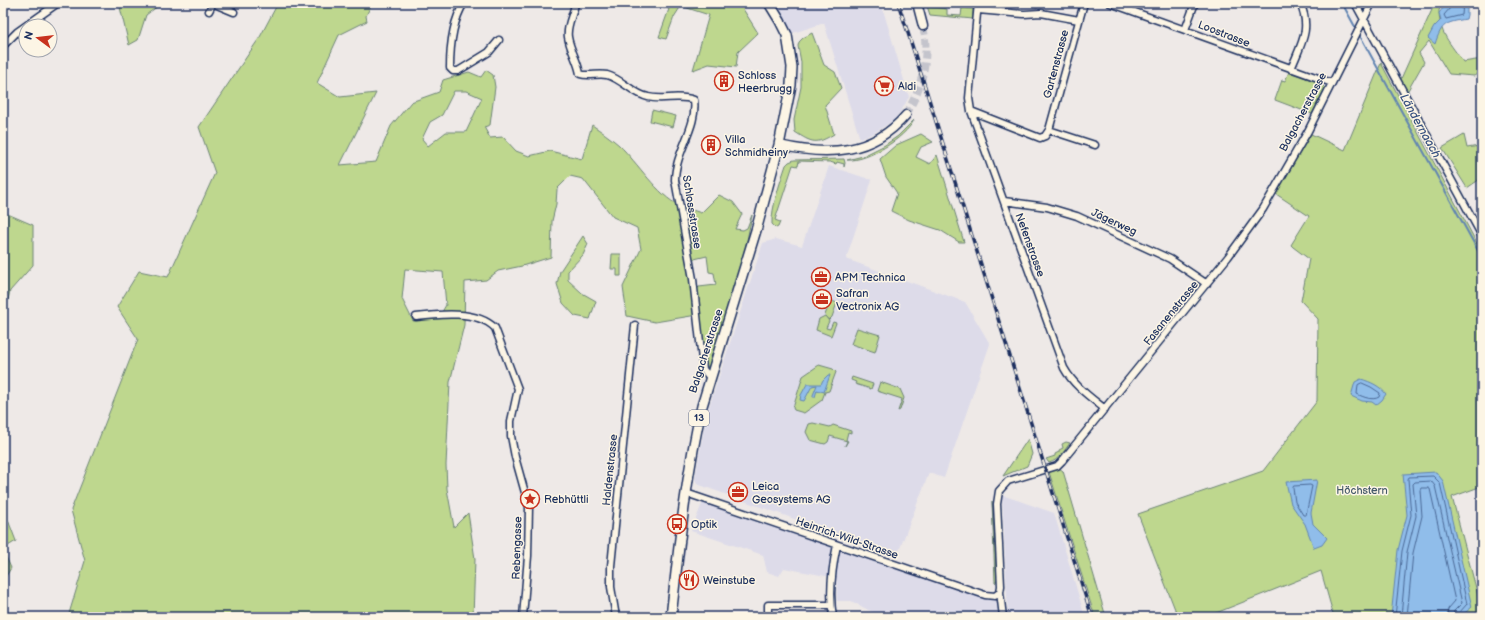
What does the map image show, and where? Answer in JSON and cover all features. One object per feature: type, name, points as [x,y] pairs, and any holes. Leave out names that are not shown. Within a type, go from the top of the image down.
[{"type":"main road","name":"Balgacherstrasse","points":[[671,617],[686,493],[696,432],[710,378],[736,298],[779,145],[791,85],[792,67],[787,35],[769,3]]},
{"type":"main road","points":[[917,3],[923,26]]},
{"type":"main road","points":[[779,145],[819,152],[850,149],[863,146],[887,133],[898,125],[906,115]]},
{"type":"street","points":[[3,6],[7,3]]},
{"type":"street","points":[[3,46],[17,32],[58,3]]},
{"type":"street","points":[[209,11],[214,3],[217,6],[234,12]]},
{"type":"street","points":[[464,3],[457,14],[454,24],[450,68],[453,71],[458,71],[489,52],[499,40]]},
{"type":"street","name":"Schlossstrasse","points":[[575,3],[568,37],[580,74],[585,76],[595,74],[607,75],[646,97],[656,99],[687,97],[694,100],[695,109],[677,163],[675,180],[693,279],[702,369],[710,378]]},
{"type":"street","name":"Gartenstrasse","points":[[1049,130],[1084,3]]},
{"type":"street","name":"Loostrasse","points":[[1110,3],[1332,83]]},
{"type":"street","points":[[1185,30],[1194,3]]},
{"type":"street","points":[[1291,69],[1306,29],[1306,16],[1300,3]]},
{"type":"street","points":[[1355,3],[1363,21],[1482,236]]},
{"type":"street","name":"Balgacherstrasse","points":[[1250,228],[1283,176],[1308,131],[1372,3]]},
{"type":"street","points":[[978,6],[1024,14],[1041,13],[1079,20]]},
{"type":"street","name":"Nefenstrasse","points":[[978,6],[969,98],[971,111],[1064,368],[1070,379],[1105,409]]},
{"type":"street","points":[[971,111],[1040,138],[1045,136],[1049,130],[1095,145]]},
{"type":"street","name":"Jägerweg","points":[[1004,201],[1047,207],[1077,216],[1170,260],[1207,284]]},
{"type":"street","name":"Fasanenstrasse","points":[[1105,409],[1207,284],[1250,228]]},
{"type":"street","name":"Rebengasse","points":[[416,317],[451,314],[488,322],[494,328],[518,390],[511,421],[511,436],[515,457],[529,506],[528,556],[523,617]]},
{"type":"street","name":"Haldenstrasse","points":[[616,617],[611,566],[635,325]]},
{"type":"street","points":[[1003,617],[1000,592],[1002,586],[997,504],[1000,491],[1008,481],[1057,466],[1105,409]]},
{"type":"street","name":"Heinrich-Wild-Strasse","points":[[686,493],[985,595],[995,596],[1000,592]]},
{"type":"street","points":[[833,617],[831,606],[832,581],[837,545]]},
{"type":"street","points":[[768,617],[768,605],[831,606]]},
{"type":"shaded area","points":[[769,3],[881,3],[909,97],[894,120],[874,133],[860,139],[824,23],[787,35]]},
{"type":"shaded area","points":[[829,166],[872,180],[846,259],[965,302],[990,344],[944,478],[929,473],[897,556],[697,484],[695,479],[706,416],[763,243],[776,239],[802,246]]},
{"type":"shaded area","points":[[1002,495],[1054,513],[1085,617],[1008,617]]},
{"type":"shaded area","points":[[704,499],[999,600],[997,617],[882,617],[851,601],[837,601],[836,552],[831,577],[784,568],[779,576],[767,572],[763,555],[691,531]]},
{"type":"green space","points":[[119,3],[162,3],[146,15],[138,40],[129,45]]},
{"type":"green space","points":[[278,3],[372,3],[366,16],[367,21],[339,35],[317,83],[340,97],[376,93],[340,165],[376,162],[391,126],[411,102],[439,92],[443,80],[469,72],[481,77],[486,70],[493,75],[495,87],[490,125],[484,127],[490,138],[503,137],[516,151],[529,156],[550,151],[582,159],[592,125],[619,145],[663,194],[680,206],[701,213],[719,195],[733,202],[742,214],[735,229],[743,230],[747,228],[752,215],[743,260],[708,367],[705,367],[696,290],[699,287],[716,285],[714,273],[709,272],[707,256],[690,260],[697,315],[655,322],[627,316],[623,287],[641,249],[637,228],[613,217],[583,179],[570,176],[557,189],[556,204],[552,221],[551,257],[522,266],[498,271],[486,280],[465,282],[464,325],[450,382],[446,465],[447,489],[454,527],[468,513],[475,559],[473,617],[68,617],[85,561],[71,510],[138,339],[117,307],[139,271],[168,277],[215,173],[199,127],[260,37]],"holes":[[[454,91],[466,91],[482,98],[466,132],[446,132],[428,146],[422,139],[430,122],[442,115]],[[405,269],[443,272],[446,305],[439,317],[413,321],[402,299]]]},
{"type":"green space","points":[[653,3],[749,3],[743,9],[758,33],[738,52],[736,67],[709,64],[693,70],[709,15],[681,6],[674,17],[666,39],[659,37],[669,9]]},
{"type":"green space","points":[[1435,3],[1444,3],[1439,10],[1439,18],[1446,38],[1463,62],[1482,59],[1482,71],[1474,76],[1449,74],[1429,41],[1419,53],[1424,62],[1407,92],[1400,81]]},
{"type":"green space","points":[[927,6],[947,9],[947,15],[961,16],[962,8],[973,9],[973,19],[930,15]]},
{"type":"green space","points":[[812,33],[824,65],[835,72],[841,88],[825,105],[834,134],[818,141],[810,140],[795,132],[794,120],[801,87],[801,62],[798,46],[799,42],[803,38]]},
{"type":"green space","name":"Höchstern","points":[[1381,63],[1482,253],[1482,486],[1452,497],[1482,611],[1482,617],[1334,617],[1321,571],[1206,617],[1178,617],[1138,514],[1263,471],[1317,401],[1318,319],[1301,301],[1309,259],[1291,245],[1309,216],[1276,194],[1311,134],[1345,150]]},
{"type":"green space","points":[[1289,72],[1320,83],[1325,88],[1312,114],[1275,100],[1282,80],[1285,81]]},
{"type":"green space","points":[[652,110],[676,116],[673,127],[650,121]]},
{"type":"green space","points":[[914,120],[903,134],[885,148],[865,157],[855,160],[847,160],[863,156],[885,145],[898,136]]},
{"type":"green space","points":[[921,134],[933,142],[921,147],[916,157],[930,164],[937,155],[964,242],[959,242],[940,230],[909,220],[891,211],[897,193],[886,177],[880,159],[896,145]]},
{"type":"green space","points":[[1464,135],[1467,148],[1479,146],[1482,149],[1482,184],[1480,179],[1467,188],[1442,148]]},
{"type":"green space","points":[[844,159],[845,163],[844,167],[844,164],[837,162],[836,164],[830,162],[799,161],[798,166],[793,165],[775,220],[780,222],[776,228],[772,224],[772,217],[777,194],[786,165],[794,160]]},
{"type":"green space","points":[[3,212],[33,225],[33,265],[10,291],[3,322]]},
{"type":"green space","points":[[583,236],[588,244],[583,255],[568,271],[568,280],[582,293],[596,301],[590,319],[575,316],[563,303],[557,284],[560,271]]},
{"type":"green space","points":[[612,254],[621,254],[621,276],[617,276],[617,269],[611,269]]},
{"type":"green space","points":[[832,301],[837,303],[832,317],[829,320],[825,315],[830,302]]},
{"type":"green space","points":[[825,316],[829,321],[826,328],[830,329],[833,322],[836,323],[831,336],[816,330],[819,319]]},
{"type":"green space","points":[[857,328],[880,335],[875,352],[851,344]]},
{"type":"green space","points":[[819,365],[833,369],[836,372],[829,391],[825,392],[822,400],[804,413],[794,410],[793,408],[803,376]]},
{"type":"green space","points":[[852,377],[873,384],[871,389],[855,384],[856,382],[851,380]]},
{"type":"green space","points":[[880,382],[900,389],[904,398],[900,410],[898,411],[902,399],[877,391]]},
{"type":"green space","points":[[813,423],[830,427],[833,425],[851,431],[851,433],[848,432],[846,440],[848,441],[845,446],[847,441],[830,436],[828,442],[825,444],[810,440],[806,432],[809,424]]},
{"type":"green space","points":[[1028,439],[1032,454],[1027,466],[1003,476]]},
{"type":"green space","points":[[1066,442],[1070,443],[1056,460],[1049,463],[1046,459],[1055,456],[1059,450],[1063,448],[1062,444]]},
{"type":"green space","points":[[1059,468],[1063,471],[1106,617],[1095,617],[1049,472]]},
{"type":"green space","points":[[992,501],[997,580],[995,583]]},
{"type":"green space","points":[[3,517],[8,520],[16,541],[3,549]]},
{"type":"green space","points":[[3,550],[11,568],[3,581]]},
{"type":"water","points":[[1447,3],[1467,4],[1466,19],[1445,25],[1442,28],[1435,44],[1428,38],[1434,27],[1441,20],[1439,13]]},
{"type":"water","points":[[828,375],[830,375],[824,392],[817,390],[815,397],[813,397],[817,385],[812,386],[804,401],[800,400],[807,384],[821,384]]},
{"type":"water","points":[[1361,379],[1375,385],[1386,394],[1376,405],[1372,402],[1362,401],[1351,396],[1355,382]]},
{"type":"water","points":[[1436,472],[1443,481],[1472,607],[1460,617],[1391,617],[1398,550],[1407,515],[1403,474]]},
{"type":"water","points":[[1317,480],[1311,513],[1313,524],[1327,538],[1322,545],[1314,548],[1305,524],[1291,504],[1286,482]]},
{"type":"waterway","name":"Ländernaach","points":[[1342,3],[1482,258]]},
{"type":"tunnel","points":[[906,115],[916,94],[923,72],[926,50],[923,26]]},
{"type":"railway","points":[[898,3],[1092,617]]},
{"type":"place","name":"Schloss Heerbrugg","points":[[724,81]]},
{"type":"place","name":"Aldi","points":[[884,86]]},
{"type":"place","name":"Villa Schmidheiny","points":[[711,145]]},
{"type":"place","name":"APM Technica","points":[[821,277]]},
{"type":"place","name":"Safran Vectronix AG","points":[[822,299]]},
{"type":"place","name":"Leica Geosystems AG","points":[[738,492]]},
{"type":"place","name":"Rebhüttli","points":[[530,499]]},
{"type":"place","name":"Optik","points":[[677,524]]},
{"type":"place","name":"Weinstube","points":[[689,580]]}]
